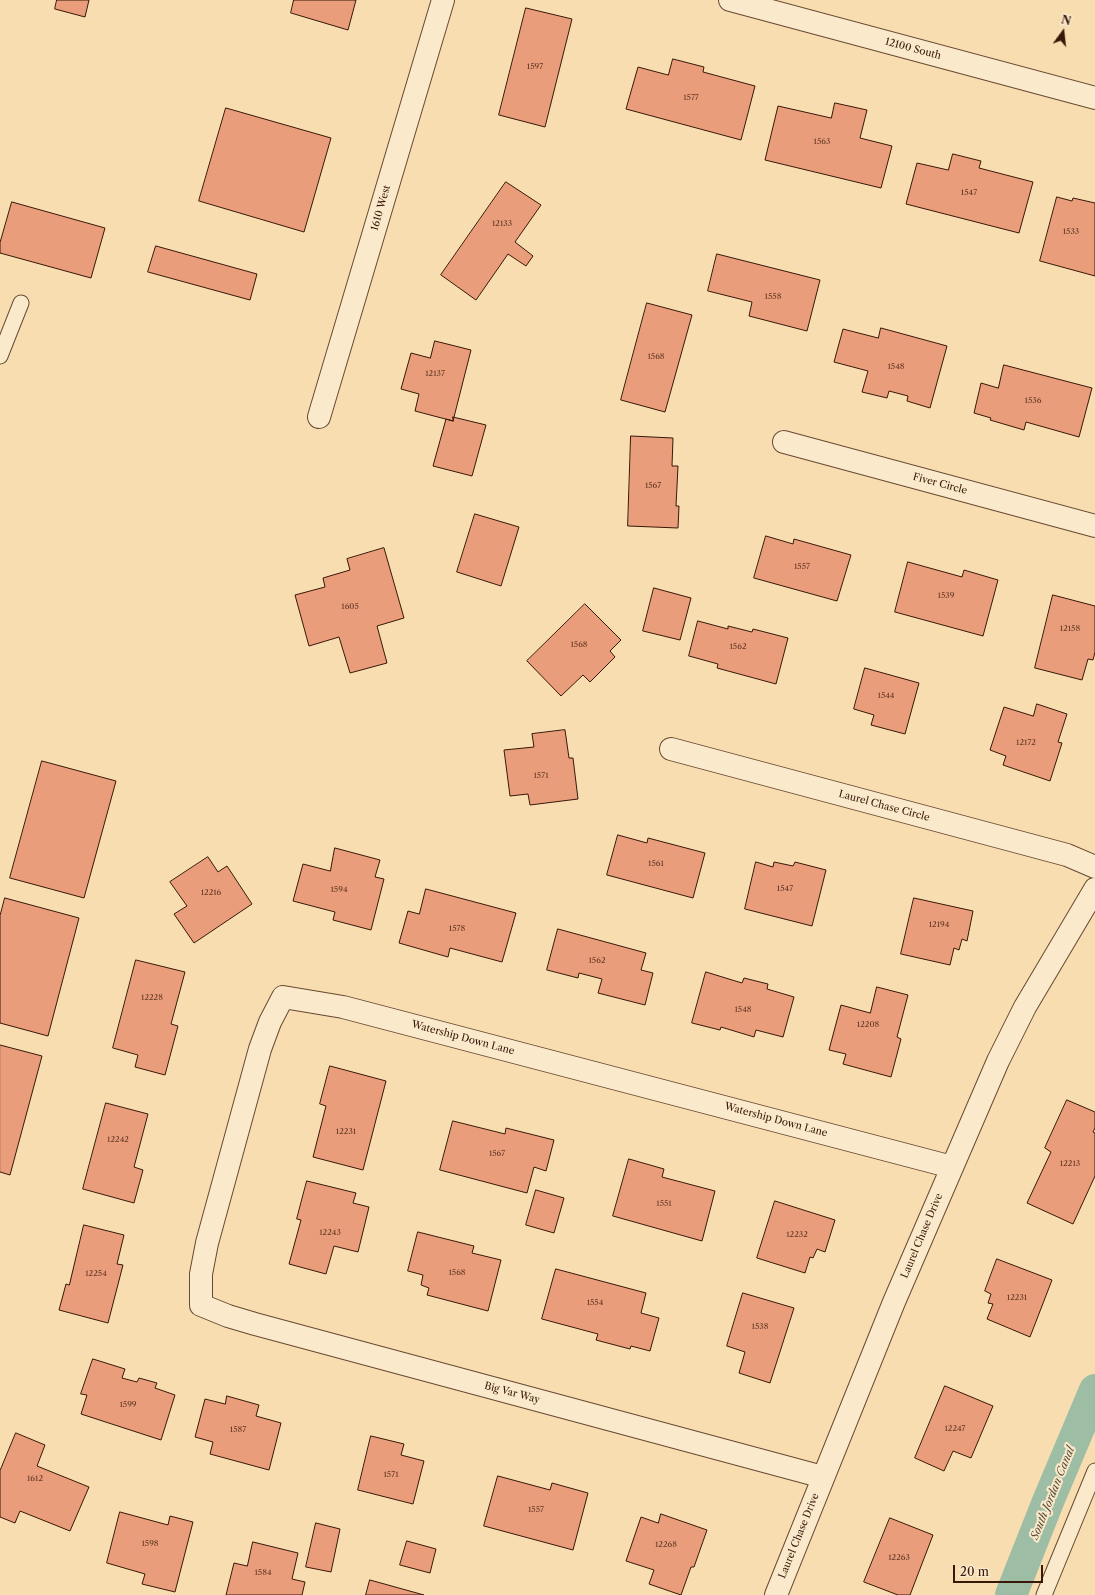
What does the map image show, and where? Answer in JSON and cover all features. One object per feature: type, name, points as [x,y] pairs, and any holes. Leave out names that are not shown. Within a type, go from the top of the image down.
[{"type":"street","name":"1610 West","points":[[319,417],[443,0]]},
{"type":"street","name":"12100 South","points":[[730,0],[1095,98]]},
{"type":"street","name":"Fiver Circle","points":[[784,442],[1095,526]]},
{"type":"street","name":"Laurel Chase Circle","points":[[671,749],[1067,855],[1095,866]]},
{"type":"street","name":"Laurel Chase Drive","points":[[776,1595],[891,1310],[998,1061],[1025,1007],[1095,889]]},
{"type":"street","name":"Watership Down Lane","points":[[201,1305],[201,1274],[207,1243],[260,1049],[270,1022],[283,997],[344,1007],[952,1167]]},
{"type":"street","name":"Big Var Way","points":[[201,1305],[228,1316],[262,1326],[824,1477]]},
{"type":"lane","points":[[0,356],[21,303]]},
{"type":"lane","points":[[1044,1595],[1095,1471]]},
{"type":"building","points":[[57,0],[89,0],[85,17],[55,9]]},
{"type":"building","points":[[294,0],[356,0],[348,30],[291,13]]},
{"type":"building","points":[[526,8],[572,19],[545,127],[499,115]]},
{"type":"building","points":[[673,59],[704,67],[703,72],[755,86],[741,140],[626,109],[638,67],[668,75]]},
{"type":"building","points":[[835,103],[867,110],[860,138],[892,146],[881,188],[765,160],[778,106],[831,118]]},
{"type":"building","points":[[226,108],[331,138],[304,232],[199,201]]},
{"type":"building","points":[[953,154],[981,161],[979,168],[1033,182],[1019,233],[906,204],[917,163],[948,170]]},
{"type":"building","points":[[506,182],[541,205],[515,242],[533,256],[526,266],[508,254],[476,300],[441,275]]},
{"type":"building","points":[[1057,197],[1072,201],[1073,198],[1095,203],[1095,276],[1040,261]]},
{"type":"building","points":[[12,202],[105,228],[91,278],[0,253],[0,243]]},
{"type":"building","points":[[156,246],[257,274],[250,300],[148,272]]},
{"type":"building","points":[[717,254],[820,280],[807,331],[749,316],[752,302],[708,291]]},
{"type":"building","points":[[647,303],[692,315],[665,412],[621,400]]},
{"type":"building","points":[[881,328],[947,346],[930,408],[907,401],[908,396],[889,391],[887,398],[862,392],[868,371],[834,362],[843,329],[878,338]]},
{"type":"building","points":[[435,341],[471,350],[453,421],[415,411],[419,394],[401,389],[411,353],[430,358]]},
{"type":"building","points":[[1004,365],[1092,388],[1079,437],[1026,422],[1024,430],[990,420],[991,418],[974,413],[981,383],[998,388]]},
{"type":"building","points":[[453,417],[486,425],[472,476],[433,466],[446,419],[453,421]]},
{"type":"building","points":[[631,436],[673,438],[672,466],[678,466],[676,506],[679,506],[678,528],[628,526]]},
{"type":"building","points":[[475,514],[519,527],[501,586],[457,572]]},
{"type":"building","points":[[766,536],[793,544],[794,539],[851,555],[837,601],[754,578]]},
{"type":"building","points":[[384,548],[404,618],[377,626],[387,663],[350,673],[339,637],[309,646],[295,595],[325,587],[323,578],[350,570],[347,559]]},
{"type":"building","points":[[908,562],[962,577],[964,570],[998,580],[983,636],[895,612]]},
{"type":"building","points":[[654,588],[691,598],[680,640],[643,631]]},
{"type":"building","points":[[1053,595],[1095,606],[1095,652],[1093,660],[1088,659],[1082,680],[1035,668]]},
{"type":"building","points":[[585,604],[621,640],[610,651],[615,657],[590,682],[583,675],[561,696],[527,661]]},
{"type":"building","points":[[698,621],[728,629],[728,626],[752,632],[753,629],[788,638],[776,684],[717,668],[718,664],[689,656]]},
{"type":"building","points":[[865,668],[919,683],[905,734],[871,725],[874,715],[854,709]]},
{"type":"building","points":[[1037,704],[1067,714],[1058,742],[1062,743],[1050,781],[1003,765],[1006,756],[990,750],[1004,707],[1033,716]]},
{"type":"building","points":[[565,730],[569,758],[573,758],[578,799],[530,805],[528,794],[510,796],[504,750],[534,747],[532,734]]},
{"type":"building","points":[[42,761],[116,781],[84,898],[10,878]]},
{"type":"building","points":[[618,835],[647,843],[648,838],[705,853],[693,898],[607,875]]},
{"type":"building","points":[[335,848],[380,860],[375,877],[384,879],[371,930],[333,920],[335,912],[293,901],[303,864],[330,871]]},
{"type":"building","points":[[208,857],[218,872],[227,866],[252,904],[194,943],[174,914],[187,906],[170,882]]},
{"type":"building","points":[[756,862],[773,867],[774,862],[793,866],[795,862],[826,870],[812,926],[745,909]]},
{"type":"building","points":[[426,889],[516,913],[502,962],[450,948],[448,957],[399,943],[408,911],[419,914]]},
{"type":"building","points":[[5,898],[79,918],[48,1036],[0,1023],[0,916]]},
{"type":"building","points":[[914,898],[973,911],[967,941],[962,939],[959,950],[954,948],[950,965],[901,954]]},
{"type":"building","points":[[558,929],[646,953],[641,970],[653,973],[645,1005],[598,993],[602,979],[579,973],[578,978],[547,970]]},
{"type":"building","points":[[136,960],[185,972],[171,1024],[178,1026],[165,1075],[135,1067],[138,1055],[113,1048]]},
{"type":"building","points":[[706,972],[742,983],[744,978],[768,984],[767,989],[794,997],[783,1037],[756,1030],[754,1037],[721,1027],[720,1030],[692,1023]]},
{"type":"building","points":[[877,987],[908,995],[897,1037],[901,1039],[891,1077],[843,1064],[846,1054],[829,1050],[841,1005],[870,1013]]},
{"type":"building","points":[[0,1045],[42,1056],[10,1175],[0,1172]]},
{"type":"building","points":[[330,1066],[386,1081],[363,1170],[313,1157],[326,1106],[320,1104]]},
{"type":"building","points":[[1067,1100],[1095,1112],[1095,1128],[1093,1132],[1095,1133],[1095,1176],[1073,1224],[1027,1203],[1051,1152],[1045,1148]]},
{"type":"building","points":[[106,1103],[148,1114],[134,1167],[143,1170],[134,1203],[83,1189]]},
{"type":"building","points":[[453,1121],[505,1134],[506,1128],[554,1140],[546,1171],[534,1167],[527,1193],[440,1170]]},
{"type":"building","points":[[629,1159],[664,1169],[662,1177],[715,1191],[702,1241],[613,1216]]},
{"type":"building","points":[[307,1181],[356,1193],[353,1203],[369,1207],[358,1252],[334,1246],[326,1274],[289,1264],[301,1220],[297,1219]]},
{"type":"building","points":[[536,1190],[564,1198],[554,1233],[526,1225]]},
{"type":"building","points":[[775,1201],[835,1220],[825,1252],[817,1249],[813,1258],[810,1257],[805,1273],[757,1258]]},
{"type":"building","points":[[84,1225],[124,1235],[117,1264],[123,1265],[108,1323],[59,1310],[66,1284],[69,1285]]},
{"type":"building","points":[[418,1232],[474,1246],[472,1253],[501,1260],[488,1311],[427,1295],[429,1288],[421,1285],[423,1275],[408,1271]]},
{"type":"building","points":[[997,1259],[1052,1280],[1030,1337],[987,1319],[993,1304],[988,1303],[991,1294],[985,1291]]},
{"type":"building","points":[[556,1269],[646,1293],[641,1313],[659,1318],[650,1351],[631,1346],[630,1349],[596,1340],[598,1334],[542,1319]]},
{"type":"building","points":[[743,1293],[794,1308],[770,1383],[739,1373],[745,1352],[727,1346]]},
{"type":"building","points":[[93,1359],[125,1369],[122,1378],[137,1382],[139,1378],[157,1383],[155,1388],[175,1395],[161,1440],[81,1414],[87,1395],[81,1394]]},
{"type":"building","points":[[945,1386],[993,1406],[971,1458],[953,1451],[944,1471],[915,1458]]},
{"type":"building","points":[[227,1396],[259,1405],[256,1416],[281,1423],[269,1470],[210,1454],[213,1442],[195,1437],[205,1399],[225,1404]]},
{"type":"building","points":[[16,1433],[45,1445],[37,1466],[89,1487],[70,1531],[20,1511],[15,1523],[0,1517],[0,1471]]},
{"type":"building","points":[[371,1436],[404,1444],[401,1455],[424,1461],[413,1504],[358,1490]]},
{"type":"building","points":[[498,1476],[550,1490],[552,1483],[588,1493],[573,1550],[484,1526]]},
{"type":"building","points":[[120,1512],[168,1525],[170,1516],[193,1522],[175,1592],[142,1584],[145,1574],[107,1563]]},
{"type":"building","points":[[661,1514],[707,1530],[694,1567],[691,1567],[681,1595],[649,1584],[654,1570],[626,1561],[641,1517],[658,1523]]},
{"type":"building","points":[[890,1518],[933,1535],[910,1595],[898,1595],[864,1582]]},
{"type":"building","points":[[316,1523],[340,1529],[331,1572],[306,1567]]},
{"type":"building","points":[[407,1541],[436,1549],[430,1573],[400,1565]]},
{"type":"building","points":[[253,1542],[298,1553],[292,1579],[305,1582],[302,1595],[226,1595],[234,1563],[247,1566]]},
{"type":"building","points":[[370,1580],[424,1595],[366,1595]]},
{"type":"waterway","name":"South Jordan Canal","points":[[1011,1595],[1049,1499],[1095,1390]]}]
